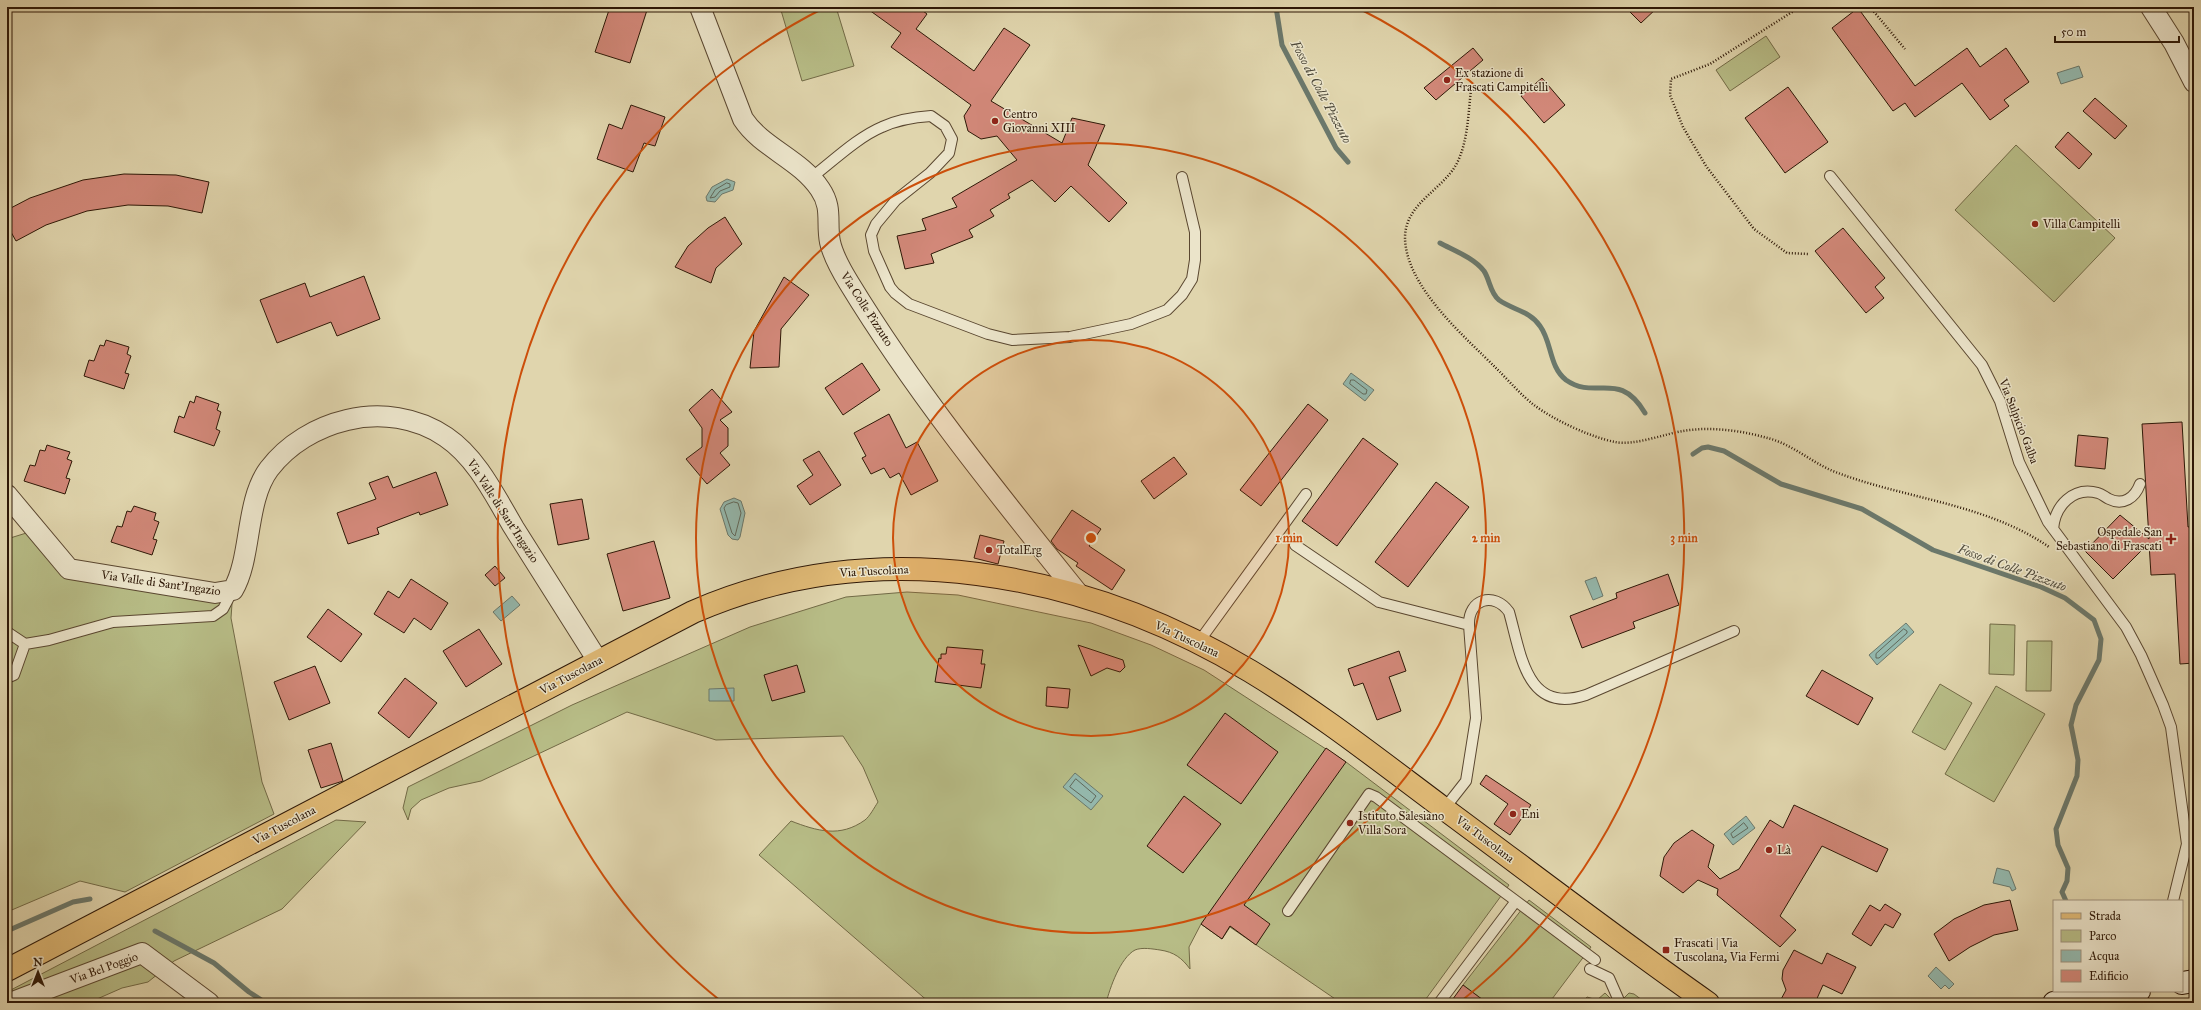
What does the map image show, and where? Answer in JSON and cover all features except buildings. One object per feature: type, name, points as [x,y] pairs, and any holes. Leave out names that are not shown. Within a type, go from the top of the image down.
[{"type":"main road","name":"Via Tuscolana","points":[[7,970],[693,612],[732,597],[778,583],[822,574],[855,570],[913,569],[951,565],[1036,581],[1080,596],[1134,615],[1198,643],[1239,665],[1291,697],[1444,809],[1479,827],[1708,1003]]},
{"type":"street","name":"Via Colle Pizzuto","points":[[700,7],[742,119],[752,133],[811,178],[822,192],[828,206],[829,240],[834,257],[855,292],[902,364],[980,470],[1080,596]]},
{"type":"street","points":[[2151,7],[2174,43],[2194,82]]},
{"type":"street","name":"Via Valle di Sant'Ingazio","points":[[7,496],[69,569],[215,593],[233,590],[239,577],[261,485],[268,471],[287,450],[312,433],[343,421],[374,416],[408,420],[424,425],[447,437],[477,468],[598,661]]},
{"type":"street","name":"Via Bel Poggio","points":[[10,1003],[142,953],[209,1003]]},
{"type":"street","points":[[2183,983],[2194,981]]},
{"type":"street","points":[[2054,1003],[2132,992]]},
{"type":"lane","points":[[811,178],[851,147],[882,127],[913,118],[931,116],[940,122],[945,126],[952,139],[950,153],[930,172],[896,200],[876,224],[871,235],[874,251],[890,287],[909,304],[988,334],[1012,340],[1038,340],[1070,337],[1131,324],[1166,310],[1182,295],[1192,279],[1196,260],[1196,232],[1182,177]]},
{"type":"lane","name":"Via Sulpicio Galba","points":[[1830,176],[1982,365],[2000,401],[2019,462],[2053,529],[2130,634],[2142,655],[2168,719],[2174,743],[2188,844],[2174,900]]},
{"type":"lane","points":[[2053,529],[2054,518],[2058,507],[2066,499],[2076,493],[2099,493],[2109,499],[2122,502],[2134,496],[2140,484]]},
{"type":"lane","points":[[1198,643],[1306,494]]},
{"type":"lane","points":[[1295,545],[1379,602],[1428,616],[1469,625]]},
{"type":"lane","points":[[7,632],[26,644],[49,640],[113,622],[213,616],[223,610],[233,590]]},
{"type":"lane","points":[[1444,809],[1466,781],[1476,718],[1469,625],[1470,612],[1480,602],[1493,600],[1505,606],[1509,612],[1526,672],[1539,690],[1558,700],[1572,700],[1586,695],[1734,631]]},
{"type":"lane","points":[[7,678],[14,674],[26,644]]},
{"type":"lane","points":[[1288,911],[1369,794],[1376,797],[1516,901],[1609,978],[1620,1003]]},
{"type":"lane","points":[[1439,1003],[1516,901]]},
{"type":"path","points":[[1800,7],[1710,64],[1672,79],[1670,95],[1683,127],[1706,166],[1754,229],[1787,253],[1809,254]]},
{"type":"path","points":[[1870,7],[1905,49]]},
{"type":"path","points":[[1471,90],[1466,141],[1456,165],[1413,211],[1405,236],[1408,262],[1436,306],[1462,335],[1534,405],[1574,428],[1616,442],[1658,438],[1682,431],[1709,429],[1738,432],[1773,439],[1834,472],[1882,488],[1953,505],[1998,521],[2055,551]]},
{"type":"green space","points":[[780,7],[836,7],[854,66],[802,81]]},
{"type":"green space","points":[[1766,36],[1780,57],[1730,91],[1716,70]]},
{"type":"green space","name":"Villa Campitelli","points":[[2016,145],[2115,238],[2054,302],[1955,210]]},
{"type":"green space","points":[[36,530],[69,569],[233,590],[231,618],[262,782],[274,814],[125,892],[80,881],[7,912],[7,539]]},
{"type":"green space","points":[[907,592],[958,595],[1091,623],[1151,645],[1204,670],[1346,762],[1509,885],[1423,1003],[1341,1003],[1230,927],[1222,939],[1201,924],[1189,947],[1190,969],[1181,959],[1169,952],[1148,948],[1135,950],[1120,966],[1106,1003],[930,1003],[759,855],[791,821],[819,830],[837,831],[856,826],[865,820],[870,814],[878,802],[863,767],[843,736],[716,740],[627,712],[481,781],[449,788],[421,800],[411,809],[408,820],[403,808],[408,787],[572,705],[750,627],[846,597]]},
{"type":"green space","points":[[1990,624],[2015,625],[2014,675],[1989,674]]},
{"type":"green space","points":[[2027,641],[2052,641],[2051,691],[2026,691]]},
{"type":"green space","points":[[1940,684],[1972,703],[1945,750],[1912,732]]},
{"type":"green space","points":[[1996,686],[2045,714],[1994,802],[1945,774]]},
{"type":"green space","points":[[336,820],[366,822],[282,909],[174,961],[148,982],[122,988],[88,1003],[7,1003],[7,992]]},
{"type":"green space","points":[[1529,900],[1591,947],[1549,1003],[1487,1003],[1463,985]]},
{"type":"green space","points":[[1605,993],[1615,1003],[1582,1003],[1587,997],[1597,1000]]},
{"type":"green space","points":[[1629,993],[1634,994],[1646,1003],[1624,1003],[1624,998]]},
{"type":"water","points":[[2079,66],[2083,77],[2061,84],[2057,73]]},
{"type":"water","points":[[727,179],[735,182],[733,190],[722,194],[715,202],[707,201],[706,197],[712,187]]},
{"type":"water","points":[[1351,373],[1374,390],[1365,401],[1343,384]]},
{"type":"water","points":[[734,498],[741,501],[745,513],[738,540],[732,539],[728,535],[720,509],[724,502]]},
{"type":"water","points":[[1596,577],[1603,596],[1593,600],[1585,581]]},
{"type":"water","points":[[512,596],[520,605],[501,621],[493,612]]},
{"type":"water","points":[[1906,623],[1914,632],[1877,665],[1869,655]]},
{"type":"water","points":[[734,688],[734,701],[709,701],[709,689]]},
{"type":"water","points":[[1075,773],[1103,796],[1091,810],[1063,787]]},
{"type":"water","points":[[1746,816],[1755,828],[1733,845],[1724,834]]},
{"type":"water","points":[[1997,868],[2009,871],[2016,889],[2012,891],[2010,887],[1993,883]]},
{"type":"water","points":[[1936,967],[1954,984],[1949,989],[1945,985],[1941,989],[1928,976]]},
{"type":"waterway","name":"Fosso di Colle Pizzuto","points":[[1276,7],[1282,45],[1336,148],[1348,162]]},
{"type":"waterway","name":"Fosso di Colle Pizzuto","points":[[1440,243],[1464,255],[1480,266],[1484,271],[1494,294],[1499,300],[1536,321],[1547,339],[1556,368],[1560,375],[1566,380],[1577,386],[1587,388],[1616,389],[1626,392],[1635,400],[1645,413]]},
{"type":"waterway","name":"Fosso di Colle Pizzuto","points":[[1693,454],[1702,448],[1708,447],[1724,451],[1781,484],[1862,509],[1933,550],[2041,587],[2065,598],[2094,620],[2101,639],[2099,660],[2076,705],[2071,725],[2078,760],[2077,776],[2056,829],[2058,845],[2068,868],[2067,881],[2062,892],[2066,900]]},
{"type":"waterway","points":[[7,931],[73,902],[90,899]]},
{"type":"waterway","points":[[155,931],[214,963],[249,992],[266,1003]]},
{"type":"place","name":"Ex stazione di Frascati Campitelli","points":[[1447,80]]},
{"type":"place","name":"Centro Giovanni XIII","points":[[995,121]]},
{"type":"place","name":"Villa Campitelli","points":[[2035,224]]},
{"type":"place","name":"Ospedale San Sebastiano di Frascati","points":[[2171,539]]},
{"type":"place","name":"TotalErg","points":[[989,550]]},
{"type":"place","name":"Eni","points":[[1513,814]]},
{"type":"place","name":"Istituto Salesiano Villa Sora","points":[[1350,823]]},
{"type":"place","name":"Là","points":[[1769,850]]},
{"type":"place","name":"Frascati | Via Tuscolana, Via Fermi","points":[[1666,950]]}]
